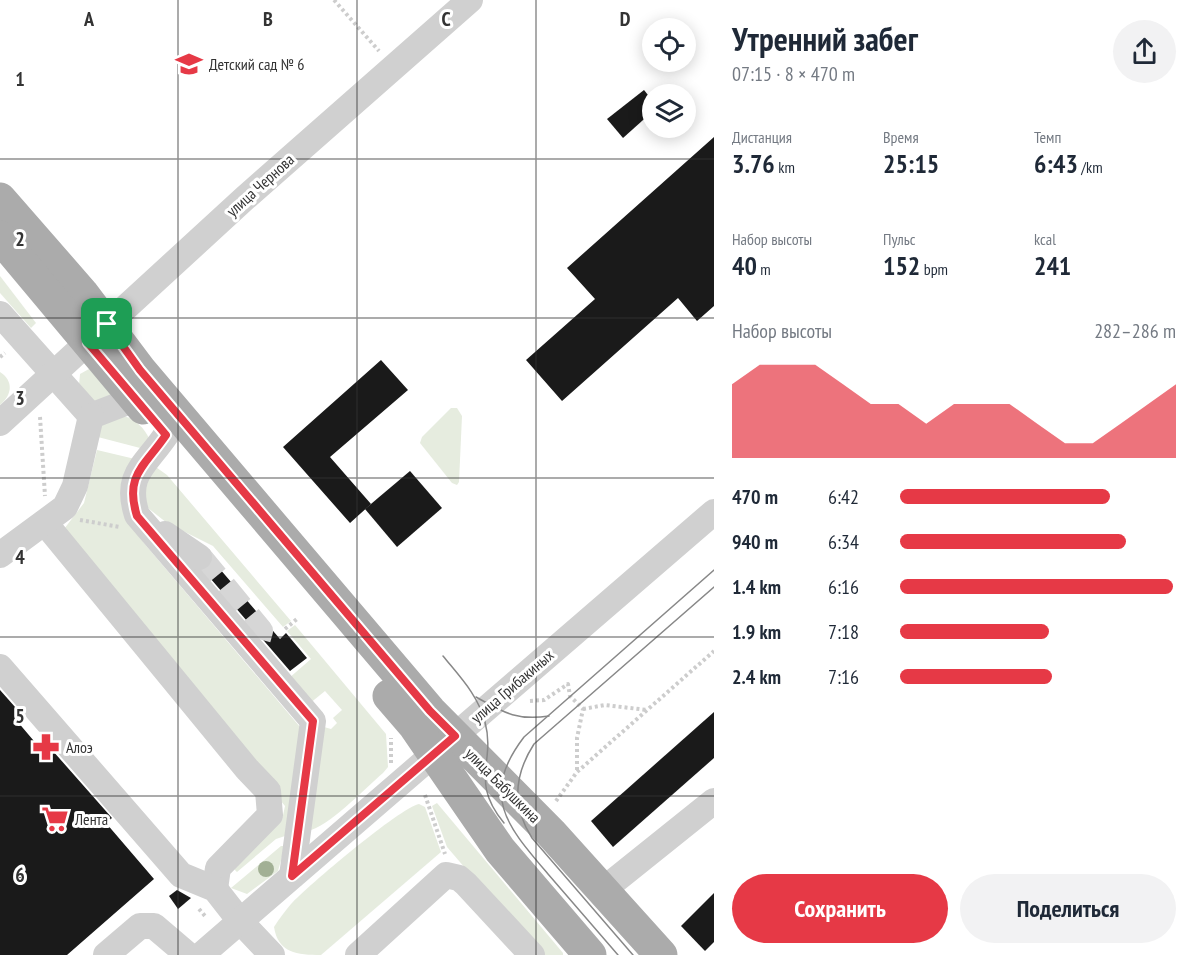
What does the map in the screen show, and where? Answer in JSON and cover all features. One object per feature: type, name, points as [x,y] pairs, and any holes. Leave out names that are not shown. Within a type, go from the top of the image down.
[{"type":"main road","name":"улица Бабушкина","points":[[0,199],[98,334],[135,399],[414,725],[444,745],[551,833],[661,955]]},
{"type":"main road","name":"улица Бабушкина","points":[[0,237],[98,334],[140,370],[430,711],[444,745],[500,850],[590,955]]},
{"type":"street","name":"улица Чернова","points":[[0,423],[470,0]]},
{"type":"street","points":[[0,314],[46,382],[91,416]]},
{"type":"street","points":[[91,416],[135,399]]},
{"type":"street","points":[[0,555],[65,507],[71,497],[91,416]]},
{"type":"street","points":[[166,435],[133,479],[133,501],[143,522],[253,646],[313,721],[292,876]]},
{"type":"street","name":"улица Грибакиных","points":[[201,955],[714,512]]},
{"type":"street","points":[[143,522],[199,557]]},
{"type":"street","points":[[45,524],[268,792],[270,815],[229,855],[206,886]]},
{"type":"street","points":[[0,668],[181,875],[206,886],[272,955]]},
{"type":"street","points":[[603,890],[714,801]]},
{"type":"street","points":[[358,955],[446,875],[459,878],[466,884],[532,955]]},
{"type":"street","points":[[106,955],[140,926],[154,926],[188,955]]},
{"type":"path","points":[[334,0],[381,54]]},
{"type":"path","points":[[0,357],[5,352]]},
{"type":"path","points":[[45,524],[46,382]]},
{"type":"path","points":[[70,518],[135,530],[143,522]]},
{"type":"path","points":[[285,629],[297,619]]},
{"type":"path","points":[[552,806],[577,772],[714,651]]},
{"type":"path","points":[[525,701],[544,700],[568,684],[570,696],[583,709]]},
{"type":"path","points":[[583,709],[605,705],[647,710]]},
{"type":"path","points":[[577,772],[577,738],[583,709]]},
{"type":"path","points":[[391,730],[390,754],[393,768]]},
{"type":"path","points":[[425,795],[444,849],[446,875]]},
{"type":"shaded area","points":[[0,276],[36,323],[31,328],[0,293]]},
{"type":"shaded area","points":[[89,369],[116,397],[97,404],[79,385],[80,374]]},
{"type":"shaded area","points":[[0,372],[8,380],[10,388],[7,397],[0,405]]},
{"type":"shaded area","points":[[451,408],[457,408],[462,416],[457,485],[452,483],[420,443],[422,437]]},
{"type":"shaded area","points":[[123,416],[135,422],[145,432],[150,440],[144,449],[94,436],[103,422]]},
{"type":"shaded area","points":[[97,450],[135,459],[143,542],[300,727],[288,835],[276,839],[237,872],[230,865],[282,820],[285,806],[61,533],[84,503]]},
{"type":"shaded area","points":[[153,465],[167,475],[291,621],[283,627],[213,546],[167,523],[148,508],[144,500],[145,479]]},
{"type":"shaded area","points":[[295,625],[386,734],[388,767],[336,815],[307,831],[324,727],[331,729],[337,723],[333,718],[342,710],[325,691],[309,704],[288,679],[311,659],[287,631]]},
{"type":"shaded area","points":[[437,803],[563,955],[540,955],[447,847],[432,806]]},
{"type":"shaded area","points":[[419,804],[425,807],[441,852],[321,955],[297,953],[284,947],[276,936],[274,927],[291,904],[375,832],[409,808]]},
{"type":"shaded area","points":[[281,846],[285,846],[278,871],[247,894],[231,888]]},
{"type":"building","points":[[642,92],[642,121],[623,138],[607,119]]},
{"type":"building","points":[[714,137],[714,306],[697,321],[678,298],[562,401],[526,360],[595,299],[567,268]]},
{"type":"building","points":[[381,360],[408,390],[330,457],[371,504],[350,523],[283,447]]},
{"type":"building","points":[[410,471],[442,508],[397,547],[365,509]]},
{"type":"building","points":[[213,561],[280,639],[286,633],[307,658],[290,671],[204,571]]},
{"type":"building","name":"Лента","points":[[0,690],[23,716],[17,721],[39,747],[45,742],[112,818],[106,823],[154,879],[67,955],[0,955]]},
{"type":"building","points":[[714,712],[714,758],[613,847],[591,821]]},
{"type":"building","points":[[177,890],[191,898],[178,909],[169,896]]},
{"type":"building","points":[[714,893],[714,942],[705,951],[681,926]]},
{"type":"tunnel","points":[[199,557],[260,631],[256,645]]},
{"type":"tram line","points":[[618,955],[534,857],[511,826],[504,810],[501,794],[503,777],[510,758],[524,737],[714,570]]},
{"type":"tram line","points":[[633,955],[532,838],[521,815],[519,779],[522,767],[534,744],[714,587]]},
{"type":"tram line","points":[[443,656],[468,687],[482,712],[488,736],[485,772],[488,795],[504,823]]},
{"type":"tram line","points":[[476,697],[510,714],[527,717],[549,716]]},
{"type":"place","name":"Детский сад № 6","points":[[189,64]]},
{"type":"place","name":"Алоэ","points":[[46,747]]},
{"type":"place","name":"Лента","points":[[55,819]]},
{"type":"route","points":[[107,324],[140,370],[430,711],[455,736],[292,876],[313,721],[137,516],[133,501],[133,479],[166,435],[88,343],[107,324]]}]
